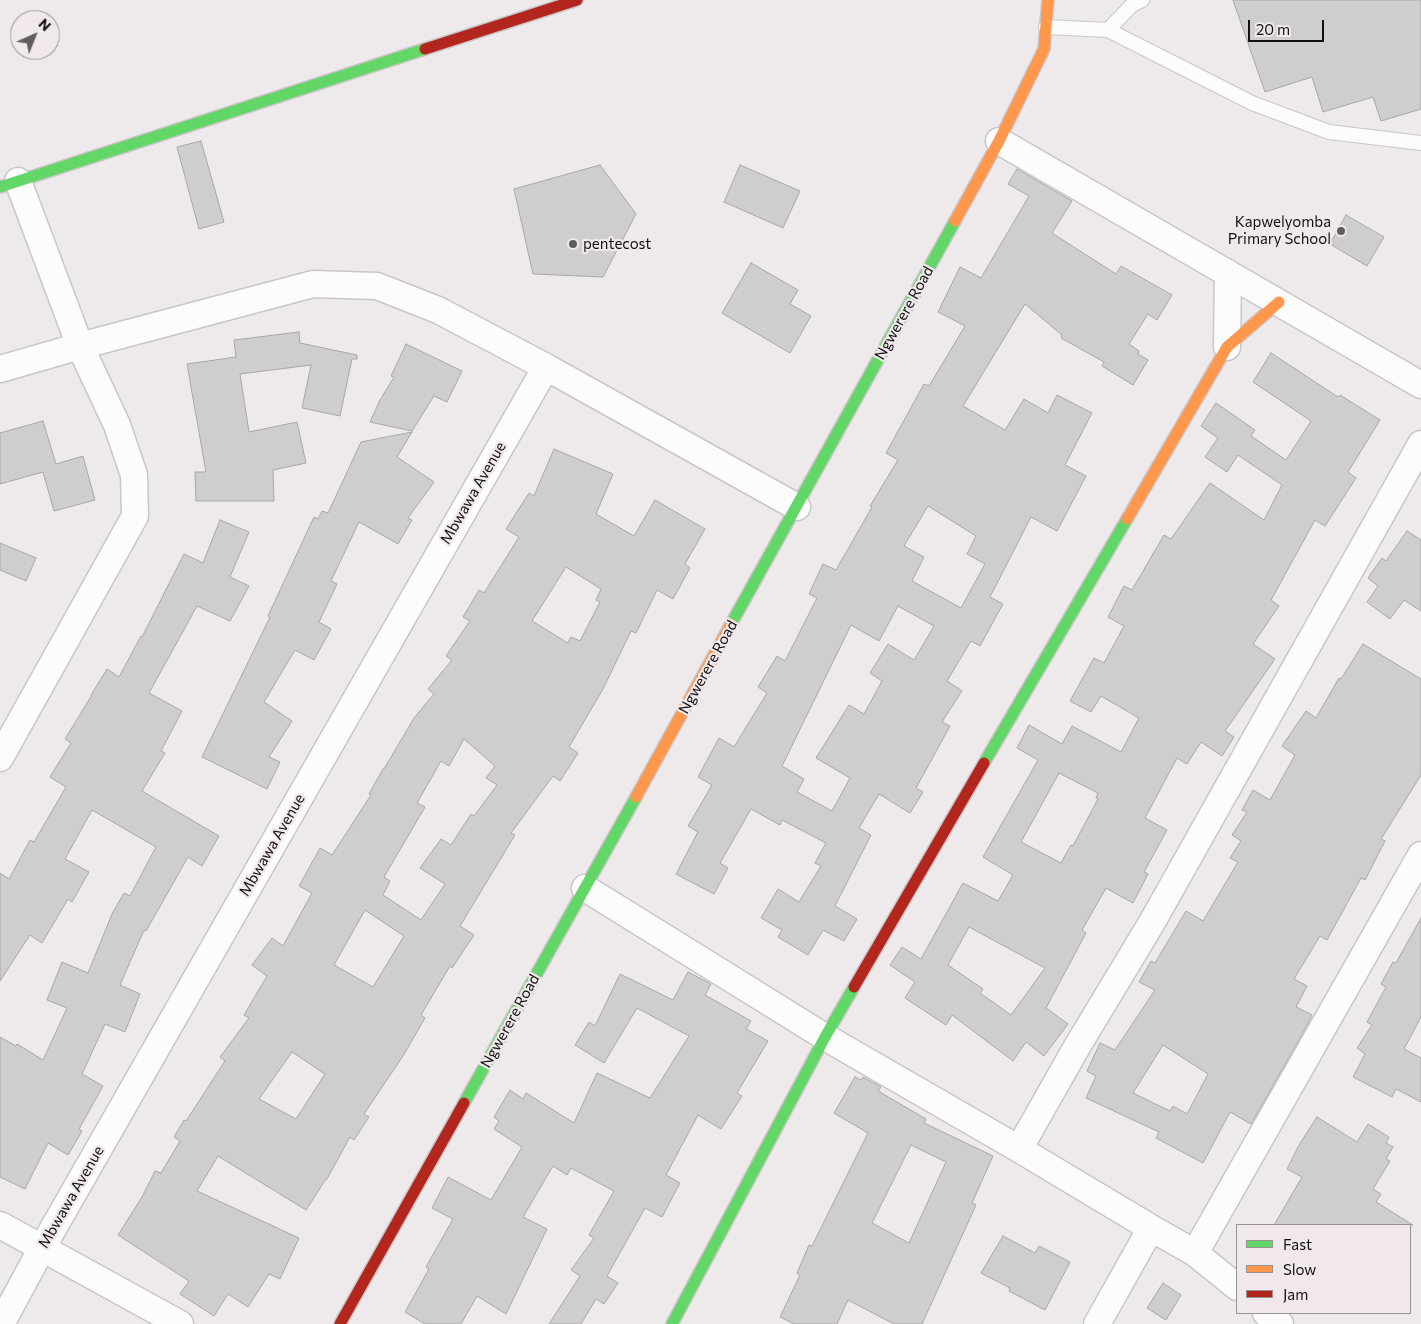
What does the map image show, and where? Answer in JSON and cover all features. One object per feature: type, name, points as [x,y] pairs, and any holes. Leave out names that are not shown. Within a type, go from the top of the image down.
[{"type":"street","points":[[0,758],[135,516],[134,475],[117,425],[9,184],[577,0]]},
{"type":"street","name":"Ngwerere Road","points":[[340,1324],[585,888],[999,141],[1044,49],[1048,0]]},
{"type":"street","points":[[999,141],[1421,385]]},
{"type":"street","points":[[1228,273],[1228,347]]},
{"type":"street","points":[[0,370],[80,346],[313,284],[377,286],[438,310],[546,367],[797,507]]},
{"type":"street","points":[[672,1324],[825,1037],[1228,347],[1279,302]]},
{"type":"street","name":"Mbwawa Avenue","points":[[1,1324],[42,1248],[546,367]]},
{"type":"street","points":[[1020,1149],[1078,1045],[1151,924],[1421,444]]},
{"type":"street","points":[[1195,1252],[1421,855]]},
{"type":"street","points":[[585,888],[825,1037],[1195,1252],[1236,1285]]},
{"type":"street","points":[[0,1225],[180,1324]]},
{"type":"street","points":[[1097,1324],[1151,1228]]},
{"type":"street","points":[[1267,1314],[1280,1324]]},
{"type":"lane","points":[[1108,30],[1132,5],[1142,0]]},
{"type":"lane","points":[[1046,27],[1108,30],[1252,103],[1329,132],[1421,143]]},
{"type":"building","points":[[1233,0],[1421,0],[1421,109],[1381,121],[1373,97],[1323,112],[1312,77],[1265,92]]},
{"type":"building","points":[[201,141],[224,222],[199,229],[177,147]]},
{"type":"building","name":"pentecost","points":[[600,165],[636,214],[603,277],[533,274],[514,189]]},
{"type":"building","points":[[740,165],[800,191],[783,228],[724,202]]},
{"type":"building","points":[[1017,169],[1072,201],[1052,233],[1116,274],[1121,266],[1172,295],[1157,320],[1148,314],[1129,344],[1139,351],[1138,354],[1148,360],[1133,385],[1102,366],[1104,362],[1061,338],[1062,335],[1025,304],[963,406],[1005,430],[1024,399],[1048,413],[1057,395],[1092,413],[1065,465],[1086,476],[1057,531],[1031,517],[990,597],[1003,604],[980,646],[971,641],[947,681],[962,691],[942,722],[950,726],[916,788],[923,792],[910,813],[879,794],[859,828],[871,835],[835,906],[857,919],[844,941],[823,930],[808,955],[778,937],[782,930],[761,918],[778,889],[799,902],[821,866],[815,863],[826,843],[782,820],[780,825],[751,809],[720,863],[728,868],[714,894],[676,874],[698,832],[688,826],[712,785],[698,777],[719,738],[734,747],[767,693],[758,687],[777,656],[785,661],[817,598],[809,594],[823,564],[836,570],[872,507],[870,506],[898,460],[886,453],[924,384],[929,386],[965,326],[938,312],[960,267],[981,278],[1029,196],[1008,184]],"holes":[[[928,506],[976,536],[967,554],[985,564],[961,608],[912,581],[924,557],[904,546]],[[898,606],[934,626],[914,660],[888,644],[870,673],[882,681],[864,714],[849,705],[816,758],[850,778],[832,811],[797,792],[804,779],[782,766],[851,625],[879,641]]]},
{"type":"building","points":[[1346,215],[1384,237],[1367,266],[1330,244]]},
{"type":"building","points":[[751,263],[798,290],[790,304],[811,316],[790,353],[722,313]]},
{"type":"building","points":[[299,332],[300,343],[357,355],[357,359],[352,359],[340,416],[302,408],[311,365],[240,374],[249,432],[297,422],[306,463],[273,470],[274,501],[196,501],[195,472],[206,472],[187,364],[236,357],[234,340]]},
{"type":"building","points":[[406,344],[462,371],[447,402],[434,396],[412,431],[370,422],[380,400],[394,377],[391,376]]},
{"type":"building","points":[[1271,353],[1338,397],[1340,395],[1380,420],[1348,472],[1356,478],[1325,526],[1315,520],[1271,600],[1279,606],[1253,644],[1275,659],[1225,731],[1234,737],[1222,756],[1201,742],[1187,764],[1177,758],[1145,818],[1167,830],[1144,872],[1148,874],[1133,903],[1106,888],[1082,930],[1086,933],[1046,1008],[1068,1024],[1044,1056],[1026,1042],[1013,1061],[952,1015],[946,1025],[905,998],[915,982],[890,965],[902,947],[921,959],[963,883],[998,901],[1013,875],[983,857],[1038,760],[1017,748],[1029,725],[1062,744],[1072,726],[1121,752],[1139,718],[1101,696],[1091,712],[1070,701],[1094,658],[1104,663],[1124,626],[1108,617],[1124,586],[1132,590],[1164,535],[1171,539],[1210,483],[1264,520],[1282,485],[1238,455],[1227,472],[1205,457],[1218,438],[1201,426],[1216,403],[1255,430],[1251,436],[1286,460],[1311,421],[1253,382]],"holes":[[[1059,773],[1098,793],[1096,798],[1098,799],[1073,846],[1071,845],[1061,863],[1021,842]],[[969,927],[1045,968],[1011,1015],[980,993],[983,989],[948,965]]]},
{"type":"building","points":[[43,421],[56,464],[83,456],[95,500],[54,511],[43,472],[0,484],[0,433]]},
{"type":"building","points":[[412,432],[397,457],[434,482],[408,518],[412,520],[398,544],[359,522],[331,581],[337,584],[319,622],[331,629],[314,660],[295,650],[264,702],[292,721],[269,757],[280,762],[267,789],[202,757],[270,617],[268,616],[314,517],[318,519],[322,511],[328,513],[361,442]]},
{"type":"building","points":[[554,449],[613,474],[596,514],[634,536],[655,500],[705,529],[685,564],[690,568],[673,599],[657,590],[636,633],[631,631],[603,689],[569,747],[578,753],[560,781],[553,776],[511,833],[515,835],[460,926],[474,935],[452,968],[450,966],[421,1015],[425,1018],[403,1056],[364,1114],[369,1117],[354,1140],[350,1137],[327,1179],[306,1210],[218,1156],[197,1191],[299,1238],[280,1279],[269,1274],[248,1307],[228,1294],[214,1316],[180,1294],[189,1281],[118,1235],[142,1197],[155,1171],[161,1173],[180,1141],[174,1137],[225,1061],[220,1057],[249,1018],[244,1015],[267,976],[252,965],[272,938],[283,946],[312,893],[299,886],[320,848],[332,855],[371,795],[369,794],[414,718],[434,694],[428,689],[452,660],[446,656],[470,621],[463,617],[479,590],[484,593],[519,537],[506,529],[529,493],[534,496]],"holes":[[[566,567],[601,589],[596,600],[600,602],[580,641],[571,637],[568,643],[532,621]],[[464,739],[495,766],[486,778],[497,785],[474,816],[471,814],[451,845],[441,839],[420,868],[445,884],[421,920],[383,895],[390,881],[384,877],[425,807],[417,803],[441,761],[449,766]],[[365,910],[404,936],[373,987],[334,965]],[[292,1052],[325,1074],[296,1119],[259,1099]]]},
{"type":"building","points":[[220,520],[249,532],[230,577],[249,586],[230,621],[197,606],[149,693],[182,711],[161,751],[165,753],[142,791],[219,836],[202,866],[188,857],[146,931],[144,930],[120,985],[140,994],[125,1032],[105,1024],[82,1074],[103,1086],[79,1129],[82,1131],[68,1155],[48,1143],[25,1189],[0,1177],[0,1037],[16,1046],[17,1044],[43,1060],[67,1008],[47,1000],[62,962],[88,973],[112,914],[124,893],[130,896],[156,847],[92,810],[65,859],[89,872],[72,902],[68,899],[42,943],[30,935],[0,981],[0,873],[9,879],[30,840],[34,842],[66,787],[50,777],[71,743],[65,739],[107,669],[119,677],[142,637],[184,554],[203,563]]},
{"type":"building","points":[[1407,531],[1421,540],[1421,611],[1404,600],[1390,619],[1367,602],[1378,586],[1368,578],[1382,558],[1386,561]]},
{"type":"building","points":[[0,543],[36,558],[26,581],[0,570]]},
{"type":"building","points":[[1363,644],[1421,679],[1421,775],[1381,839],[1385,841],[1365,880],[1361,878],[1327,940],[1320,936],[1294,979],[1307,986],[1296,1007],[1312,1015],[1303,1033],[1251,1124],[1230,1112],[1203,1163],[1156,1138],[1159,1132],[1086,1098],[1096,1076],[1087,1071],[1100,1043],[1115,1050],[1155,990],[1139,982],[1151,961],[1155,963],[1186,911],[1203,921],[1238,862],[1230,858],[1241,841],[1232,835],[1247,812],[1242,810],[1253,790],[1270,800],[1295,755],[1282,746],[1306,711],[1316,718],[1339,678],[1341,679]],"holes":[[[1163,1045],[1208,1074],[1187,1114],[1173,1106],[1170,1111],[1133,1093]]]},
{"type":"building","points":[[1421,918],[1421,1017],[1404,1049],[1421,1058],[1421,1102],[1396,1089],[1392,1097],[1353,1077],[1365,1054],[1357,1048],[1372,1025],[1367,1022],[1386,987],[1381,984],[1393,962],[1396,963]]},
{"type":"building","points":[[688,972],[711,984],[705,995],[751,1021],[746,1029],[768,1041],[737,1093],[742,1096],[721,1129],[698,1115],[666,1175],[680,1183],[662,1217],[645,1208],[607,1276],[618,1283],[604,1304],[596,1299],[581,1324],[549,1324],[580,1276],[571,1270],[594,1238],[589,1235],[614,1191],[571,1168],[567,1175],[553,1166],[523,1217],[547,1229],[506,1314],[477,1296],[461,1324],[425,1324],[405,1312],[429,1269],[426,1267],[453,1219],[432,1208],[448,1177],[491,1200],[522,1147],[494,1129],[499,1121],[494,1117],[510,1090],[523,1099],[526,1093],[574,1123],[597,1073],[650,1098],[689,1036],[637,1008],[604,1063],[575,1045],[589,1022],[595,1026],[620,974],[673,1000]]},
{"type":"building","points":[[855,1077],[861,1080],[863,1077],[881,1087],[878,1091],[926,1119],[924,1123],[993,1156],[972,1203],[976,1205],[922,1324],[894,1324],[848,1300],[837,1324],[794,1324],[780,1317],[800,1275],[797,1273],[809,1245],[812,1246],[868,1133],[834,1113]],"holes":[[[911,1145],[946,1162],[909,1243],[872,1223]]]},
{"type":"building","points":[[1317,1117],[1357,1142],[1368,1124],[1389,1137],[1386,1143],[1393,1147],[1386,1159],[1390,1161],[1373,1189],[1381,1194],[1376,1202],[1413,1225],[1275,1224],[1302,1177],[1287,1169],[1299,1145]]},
{"type":"building","points":[[1003,1236],[1035,1253],[1039,1246],[1070,1262],[1045,1310],[1009,1291],[1010,1288],[981,1273]]},
{"type":"building","points":[[1163,1283],[1181,1295],[1166,1320],[1147,1308]]},
{"type":"traffic: fast","points":[[0,187],[425,49]]},
{"type":"traffic: fast","points":[[731,624],[955,221]]},
{"type":"traffic: fast","points":[[984,763],[1127,519]]},
{"type":"traffic: fast","points":[[464,1103],[636,797]]},
{"type":"traffic: fast","points":[[672,1324],[825,1037],[854,987]]},
{"type":"traffic: slow","points":[[955,221],[999,141],[1044,49],[1048,0]]},
{"type":"traffic: slow","points":[[1127,519],[1227,347],[1279,302]]},
{"type":"traffic: slow","points":[[636,797],[731,624]]},
{"type":"traffic: jam","points":[[425,49],[577,0]]},
{"type":"traffic: jam","points":[[854,987],[984,763]]},
{"type":"traffic: jam","points":[[340,1324],[464,1103]]},
{"type":"place","name":"Kapwelyomba Primary School","points":[[1341,231]]},
{"type":"place","name":"pentecost","points":[[573,244]]}]
